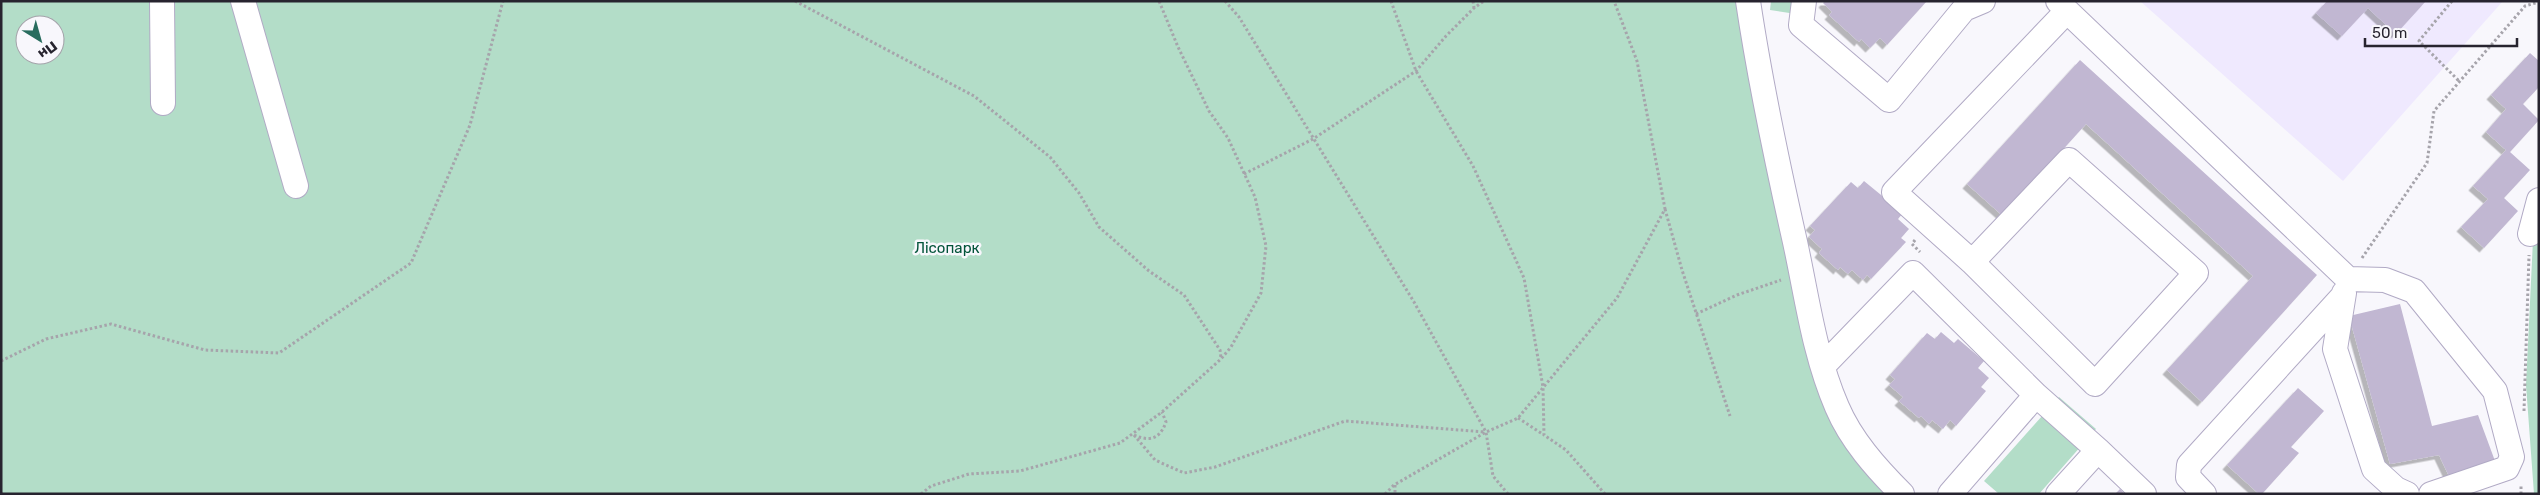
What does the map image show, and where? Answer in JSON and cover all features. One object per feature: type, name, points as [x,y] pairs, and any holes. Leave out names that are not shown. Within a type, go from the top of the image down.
[{"type":"street","points":[[162,1],[163,102]]},
{"type":"street","points":[[243,1],[296,186]]},
{"type":"street","points":[[1748,1],[1756,57],[1801,275],[1823,366],[1837,408],[1855,440],[1877,468],[1902,494]]},
{"type":"street","points":[[1804,1],[1801,25],[1889,100],[1970,4]]},
{"type":"street","points":[[1972,262],[2070,160],[2196,273],[2095,384],[1972,262],[1894,192],[2062,6],[2345,288]]},
{"type":"street","points":[[2530,234],[2539,200]]},
{"type":"street","points":[[1823,366],[1913,273],[2036,395],[2144,494]]},
{"type":"street","points":[[2204,494],[2188,478],[2189,465],[2345,288],[2385,280],[2414,291],[2494,391],[2512,457],[2507,468],[2431,494]]},
{"type":"street","points":[[2345,288],[2335,349],[2374,469],[2396,489],[2407,494]]},
{"type":"street","points":[[1950,494],[2036,395]]},
{"type":"street","points":[[2058,494],[2098,450]]},
{"type":"path","points":[[1,361],[46,339],[111,324],[206,350],[280,353],[411,263],[470,125],[503,1]]},
{"type":"path","points":[[795,1],[974,96],[1050,157],[1079,193],[1099,227],[1150,271],[1184,295],[1220,350],[1221,359]]},
{"type":"path","points":[[921,494],[931,486],[970,474],[1020,472],[1120,443],[1162,412],[1221,359],[1231,347],[1261,293],[1266,246],[1255,197],[1228,138],[1209,111],[1178,47],[1159,1]]},
{"type":"path","points":[[1225,1],[1239,17],[1414,302],[1486,432],[1493,476],[1508,494]]},
{"type":"path","points":[[1473,1],[1474,8]]},
{"type":"path","points":[[1244,174],[1313,138],[1416,71],[1474,8],[1484,1]]},
{"type":"path","points":[[1614,1],[1637,61],[1665,209],[1696,314],[1730,416]]},
{"type":"path","points":[[2452,1],[2419,42],[2460,82]]},
{"type":"path","points":[[2345,288],[2427,163],[2434,111],[2525,6],[2539,2]]},
{"type":"path","points":[[1390,3],[1416,71],[1474,166],[1524,278],[1543,387],[1544,435]]},
{"type":"path","points":[[1385,494],[1394,485],[1486,432],[1518,418],[1617,298],[1665,209]]},
{"type":"path","points":[[2524,412],[2530,234]]},
{"type":"path","points":[[1916,258],[1921,252],[1912,244],[1918,238]]},
{"type":"path","points":[[1696,314],[1737,296],[1801,275]]},
{"type":"path","points":[[1134,434],[1145,439],[1153,439],[1162,432],[1166,422],[1162,412]]},
{"type":"path","points":[[1518,418],[1566,450],[1605,494]]},
{"type":"path","points":[[1134,434],[1155,460],[1184,472],[1215,467],[1345,421],[1486,432]]},
{"type":"path","points":[[2521,494],[2522,478]]},
{"type":"path","points":[[1394,485],[1395,494]]},
{"type":"shaded area","points":[[2140,1],[2503,1],[2343,181]]},
{"type":"green space","name":"Лісопарк","points":[[1,1],[1747,1],[1819,371],[1893,494],[1,494]]},
{"type":"green space","points":[[1771,1],[1798,1],[1796,14],[1770,10]]},
{"type":"green space","points":[[2539,233],[2539,494],[2534,494],[2526,385],[2533,240]]},
{"type":"green space","points":[[2059,397],[2096,429],[2039,494],[1999,494],[1984,481]]},
{"type":"building","points":[[1825,1],[1927,1],[1887,45],[1880,38],[1870,48],[1861,39],[1859,42],[1829,15],[1832,12],[1823,3]]},
{"type":"building","points":[[2327,1],[2426,1],[2396,34],[2368,8],[2342,36],[2316,13]]},
{"type":"building","points":[[2530,53],[2539,61],[2539,87],[2523,104],[2539,120],[2510,152],[2530,170],[2504,198],[2518,211],[2484,248],[2461,227],[2488,199],[2473,186],[2506,150],[2486,132],[2506,109],[2491,95]]},
{"type":"building","points":[[2080,60],[2317,275],[2202,402],[2167,370],[2253,276],[2086,124],[2003,216],[1967,184]]},
{"type":"building","points":[[1864,181],[1903,213],[1898,219],[1909,229],[1901,238],[1906,242],[1871,279],[1867,275],[1863,280],[1852,270],[1848,274],[1840,267],[1838,270],[1819,253],[1822,249],[1809,237],[1815,230],[1810,226],[1851,182],[1858,188]]},
{"type":"building","points":[[2400,304],[2432,426],[2478,415],[2495,461],[2449,476],[2439,455],[2390,464],[2349,316]]},
{"type":"building","points":[[1941,332],[1954,343],[1958,339],[1984,361],[1978,368],[1989,378],[1981,387],[1986,391],[1956,426],[1950,420],[1943,429],[1932,420],[1929,424],[1921,416],[1919,418],[1899,401],[1903,397],[1889,385],[1895,379],[1890,375],[1927,333],[1935,339]]},
{"type":"building","points":[[2298,388],[2324,411],[2291,447],[2299,453],[2262,494],[2259,494],[2227,465]]},
{"type":"building","points":[[2120,489],[2125,494],[2115,494]]}]
